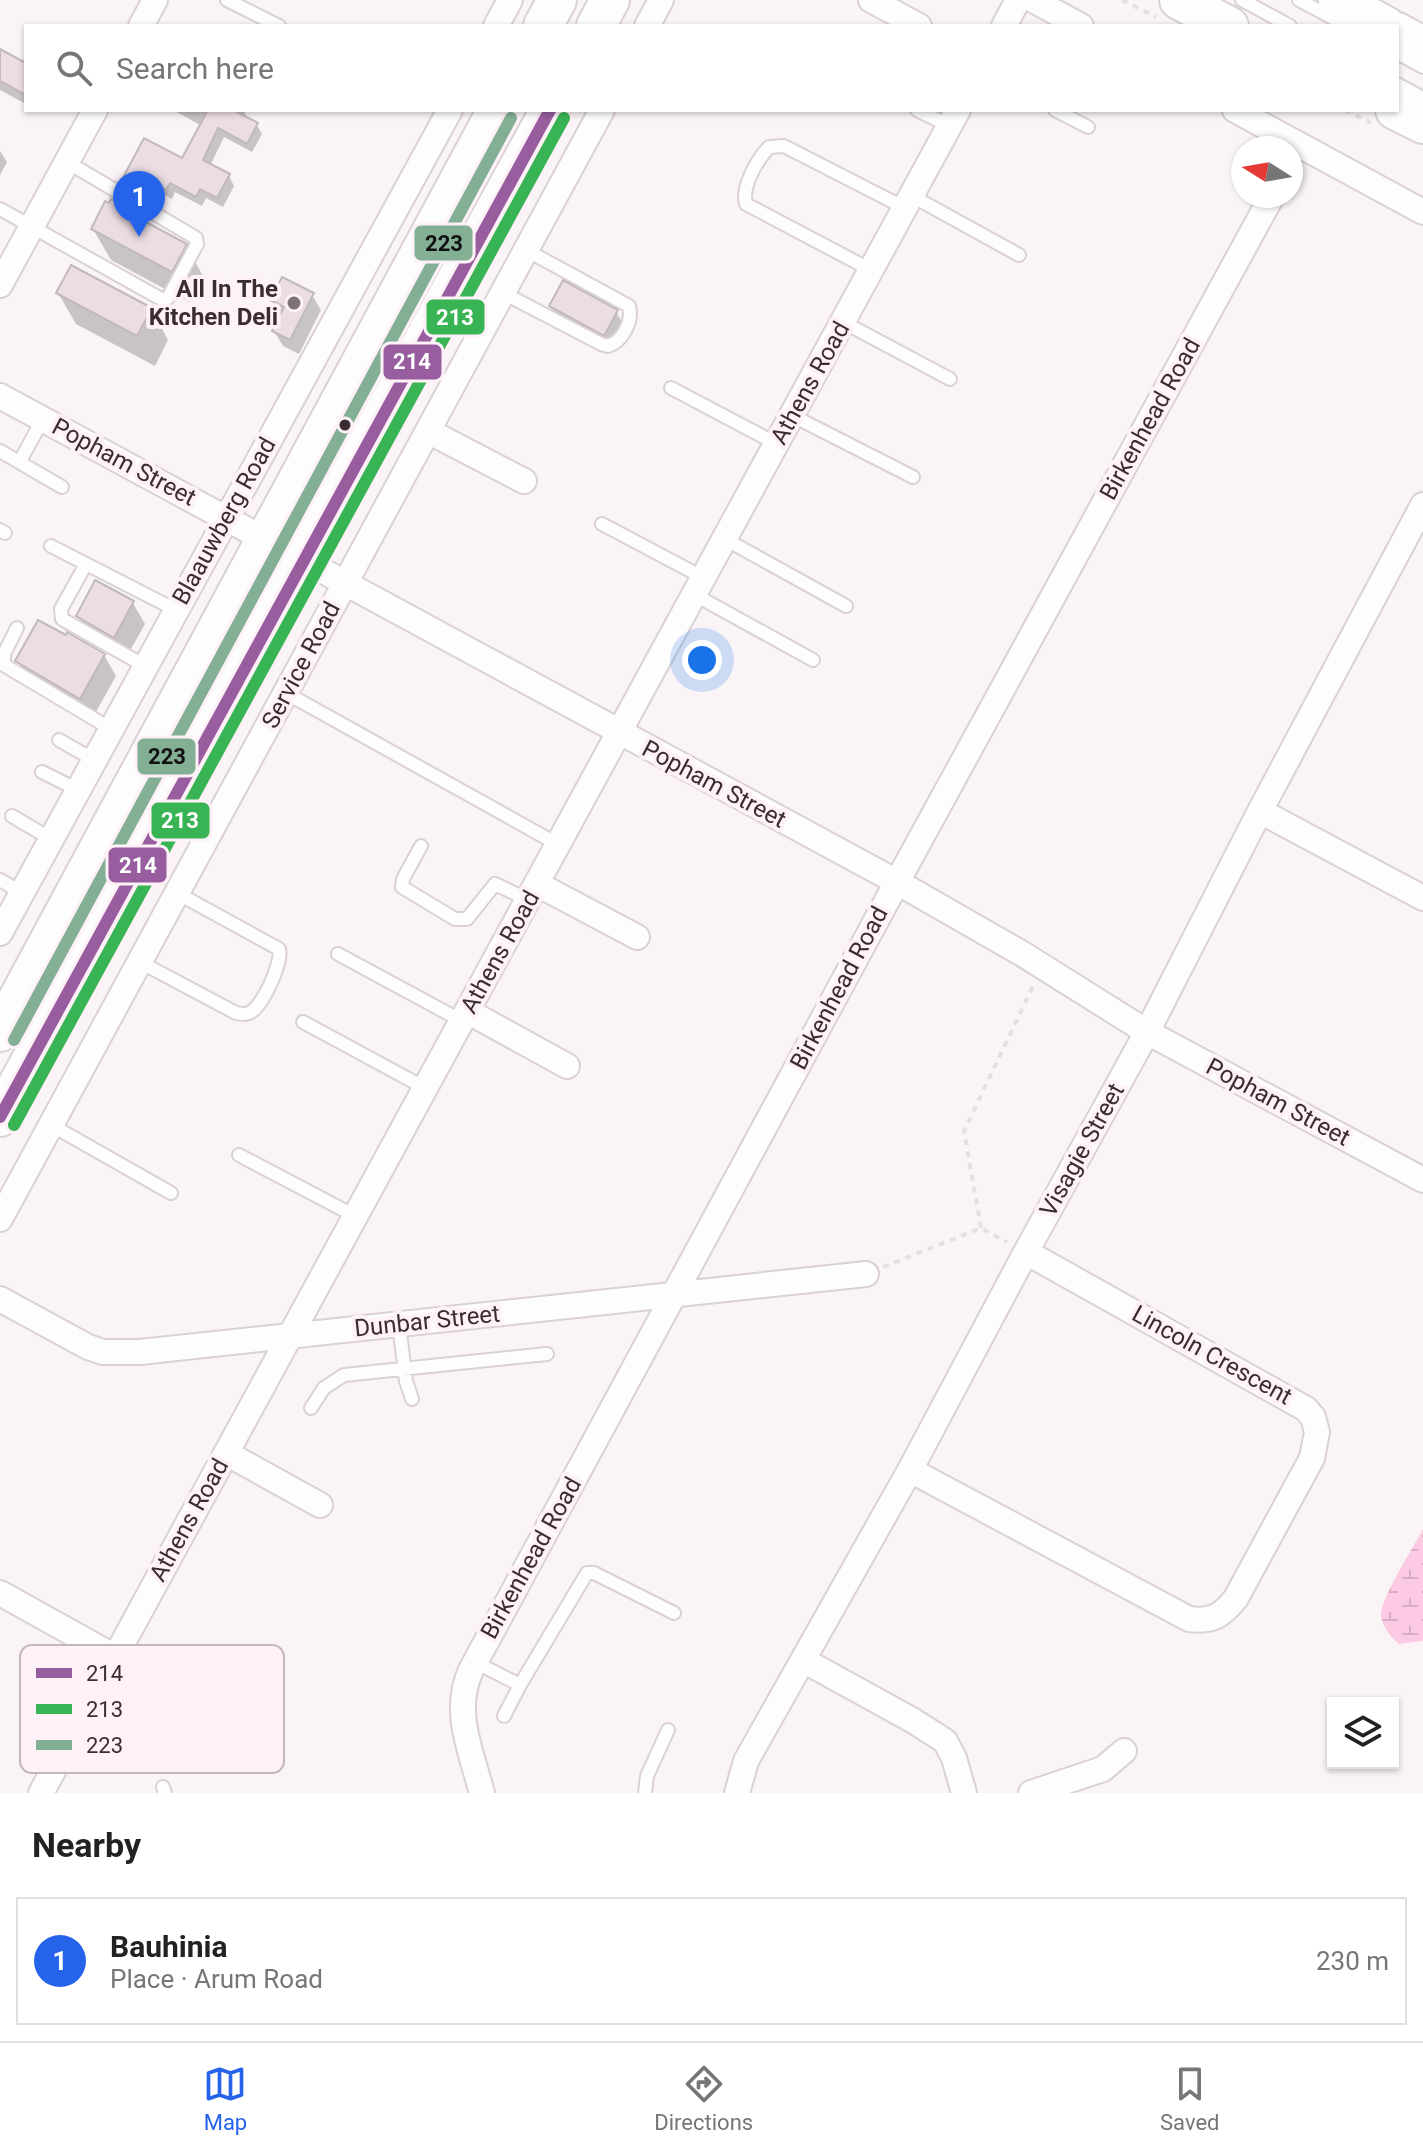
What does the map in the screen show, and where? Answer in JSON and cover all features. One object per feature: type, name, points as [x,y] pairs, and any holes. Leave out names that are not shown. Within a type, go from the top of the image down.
[{"type":"main road","points":[[544,24],[557,0]]},
{"type":"main road","points":[[597,24],[610,0]]},
{"type":"main road","points":[[1338,0],[1382,24]]},
{"type":"main road","points":[[1170,10],[1222,24]]},
{"type":"main road","points":[[1399,33],[1423,46]]},
{"type":"main road","name":"Blaauwberg Road","points":[[0,1032],[496,112]]},
{"type":"main road","points":[[0,1117],[302,558],[549,112]]},
{"type":"main road","points":[[1399,112],[1423,124]]},
{"type":"street","points":[[142,24],[155,0]]},
{"type":"street","points":[[497,24],[510,0]]},
{"type":"street","points":[[648,24],[661,0]]},
{"type":"street","points":[[871,0],[915,24]]},
{"type":"street","points":[[1005,24],[1018,0]]},
{"type":"street","points":[[1033,0],[1077,24]]},
{"type":"street","points":[[0,285],[94,112]]},
{"type":"street","name":"Blaauwberg Road","points":[[0,933],[449,112]]},
{"type":"street","name":"Service Road","points":[[0,1219],[601,112]]},
{"type":"street","points":[[1238,112],[1270,136]]},
{"type":"street","name":"Athens Road","points":[[122,1645],[954,118]]},
{"type":"street","points":[[1303,158],[1423,212]]},
{"type":"street","name":"Birkenhead Road","points":[[482,1793],[461,1711],[463,1688],[475,1662],[1265,208]]},
{"type":"street","name":"Popham Street","points":[[0,396],[897,882],[1043,966],[1147,1032],[1423,1180]]},
{"type":"street","points":[[428,431],[524,481]]},
{"type":"street","name":"Visagie Street","points":[[737,1793],[746,1761],[910,1470],[1147,1032],[1260,811],[1423,505]]},
{"type":"street","points":[[1260,811],[1423,898]]},
{"type":"street","points":[[533,892],[637,937]]},
{"type":"street","points":[[465,1016],[567,1066]]},
{"type":"street","name":"Lincoln Crescent","points":[[910,1470],[1189,1619],[1206,1621],[1226,1612],[1236,1598],[1312,1458],[1317,1432],[1313,1417],[1306,1409],[1026,1252]]},
{"type":"street","name":"Dunbar Street","points":[[0,1299],[88,1347],[103,1352],[140,1352],[866,1274]]},
{"type":"street","points":[[226,1453],[320,1505]]},
{"type":"street","points":[[0,1593],[93,1645]]},
{"type":"street","points":[[803,1660],[945,1741],[954,1758],[964,1793]]},
{"type":"street","points":[[1031,1793],[1103,1769],[1124,1751]]},
{"type":"street","name":"Athens Road","points":[[41,1793],[52,1773]]},
{"type":"lane","points":[[227,0],[275,24]]},
{"type":"lane","points":[[1242,0],[1286,24]]},
{"type":"lane","points":[[1299,0],[1343,24]]},
{"type":"lane","points":[[1399,54],[1423,67]]},
{"type":"lane","points":[[1399,85],[1423,98]]},
{"type":"lane","points":[[926,112],[954,118]]},
{"type":"lane","points":[[1059,112],[1088,127]]},
{"type":"lane","points":[[871,270],[746,204],[745,188],[769,147],[784,146],[1019,255]]},
{"type":"lane","points":[[0,209],[163,300],[168,298],[197,244],[196,238],[67,162]]},
{"type":"lane","points":[[503,293],[601,344],[608,346],[621,338],[629,322],[629,306],[526,250]]},
{"type":"lane","points":[[843,322],[950,379]]},
{"type":"lane","points":[[671,388],[777,444]]},
{"type":"lane","points":[[793,416],[913,477]]},
{"type":"lane","points":[[20,461],[43,419]]},
{"type":"lane","points":[[0,451],[62,487]]},
{"type":"lane","points":[[602,524],[813,660]]},
{"type":"lane","points":[[725,539],[846,606]]},
{"type":"lane","points":[[51,546],[176,610]]},
{"type":"lane","points":[[86,564],[61,609],[62,619],[145,666]]},
{"type":"lane","points":[[17,628],[2,659],[6,667],[111,729]]},
{"type":"lane","points":[[286,693],[559,845]]},
{"type":"lane","points":[[59,740],[94,760]]},
{"type":"lane","points":[[42,772],[78,790]]},
{"type":"lane","points":[[12,816],[51,839]]},
{"type":"lane","points":[[421,846],[403,879],[402,887],[455,919],[469,917],[495,884],[533,892]]},
{"type":"lane","points":[[0,880],[22,893]]},
{"type":"lane","points":[[140,962],[236,1013],[244,1015],[257,1006],[279,964],[279,949],[177,893]]},
{"type":"lane","points":[[338,954],[465,1016]]},
{"type":"lane","points":[[303,1022],[425,1088]]},
{"type":"lane","points":[[51,1125],[171,1193]]},
{"type":"lane","points":[[239,1155],[355,1216]]},
{"type":"lane","points":[[399,1324],[404,1367],[412,1399]]},
{"type":"lane","points":[[311,1408],[324,1388],[336,1378],[404,1367],[547,1354]]},
{"type":"lane","points":[[504,1716],[587,1573],[594,1573],[674,1613]]},
{"type":"lane","points":[[475,1662],[520,1685]]},
{"type":"lane","points":[[645,1793],[647,1776],[668,1730]]},
{"type":"path","points":[[1122,0],[1170,10]]},
{"type":"path","points":[[981,1228],[964,1131],[1043,966]]},
{"type":"path","points":[[866,1274],[981,1228],[1026,1252]]},
{"type":"green space","points":[[1423,1529],[1423,1641],[1399,1644],[1384,1625],[1382,1609],[1391,1586]]},
{"type":"building","points":[[0,49],[24,62],[24,94],[0,81]]},
{"type":"building","points":[[207,112],[237,112],[258,123],[247,144],[218,128],[203,160],[230,174],[217,198],[200,189],[196,197],[170,183],[166,190],[144,178],[137,193],[120,183],[144,138],[182,158]]},
{"type":"building","points":[[111,199],[129,209],[127,212],[187,244],[172,272],[91,229],[105,201],[109,203]]},
{"type":"building","points":[[71,265],[152,308],[137,336],[56,293]]},
{"type":"building","points":[[282,277],[314,293],[290,340],[272,331],[284,307],[270,300]]},
{"type":"building","points":[[563,280],[618,310],[604,336],[549,306]]},
{"type":"building","points":[[95,580],[134,601],[114,638],[76,616]]},
{"type":"building","points":[[38,620],[66,635],[67,632],[105,654],[80,699],[15,661]]},
{"type":"transit line","name":"214","points":[[0,1117],[549,112]]},
{"type":"transit line","name":"223","points":[[14,1040],[511,118]]},
{"type":"transit line","name":"213","points":[[14,1125],[564,118]]},
{"type":"place","name":"Bauhinia","points":[[139,237]]},
{"type":"place","name":"All In The Kitchen Deli","points":[[294,303]]}]
